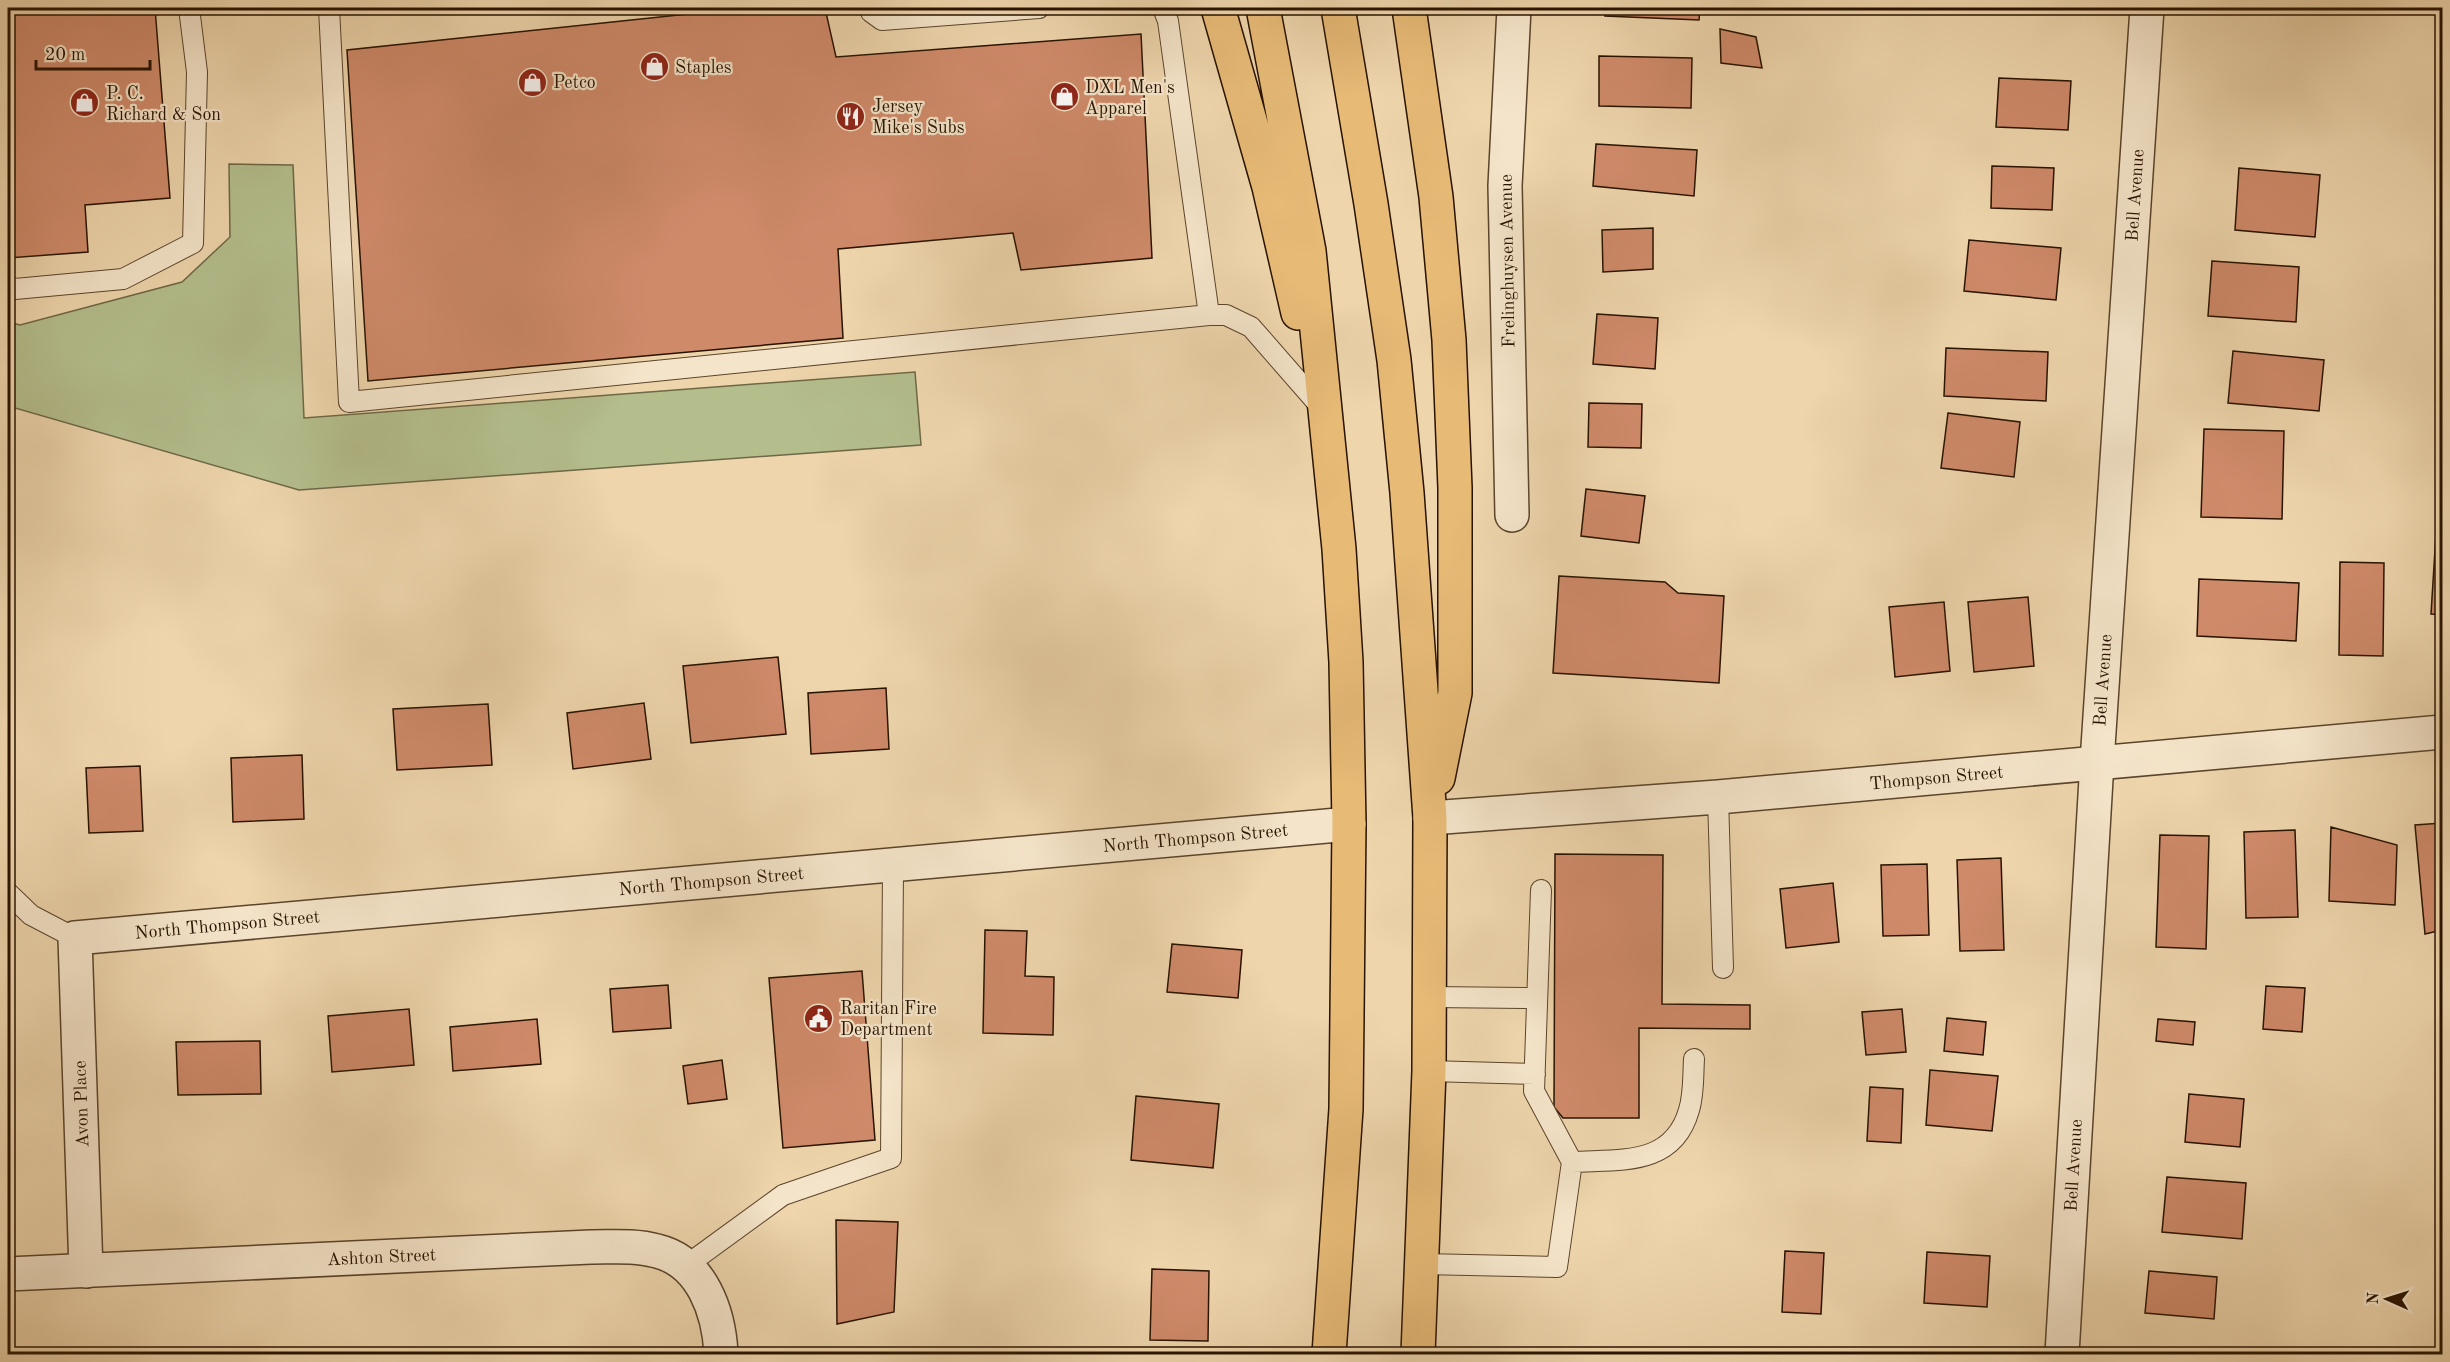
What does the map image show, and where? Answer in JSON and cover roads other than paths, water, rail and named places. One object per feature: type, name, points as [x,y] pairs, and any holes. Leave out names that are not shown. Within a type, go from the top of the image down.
[{"type":"highway","points":[[1218,8],[1269,187],[1320,406],[1333,488]]},
{"type":"highway","points":[[1263,8],[1309,251],[1333,488],[1346,662],[1348,824],[1346,1109],[1329,1354]]},
{"type":"highway","points":[[1338,8],[1368,181],[1394,360],[1407,493],[1430,818],[1429,1071],[1418,1354]]},
{"type":"highway","points":[[1409,8],[1436,197],[1449,340],[1455,488],[1455,693],[1430,818]]},
{"type":"street","name":"Frelinghuysen Avenue","points":[[1512,515],[1505,186],[1514,8]]},
{"type":"street","name":"Bell Avenue","points":[[2062,1354],[2097,762],[2147,8]]},
{"type":"street","name":"Thompson Street","points":[[1430,818],[1718,797],[2442,732]]},
{"type":"street","name":"North Thompson Street","points":[[75,938],[1348,824]]},
{"type":"street","name":"Avon Place","points":[[75,938],[86,1271]]},
{"type":"street","name":"Ashton Street","points":[[8,1274],[591,1247],[634,1247],[656,1251],[687,1265]]},
{"type":"street","points":[[687,1265],[709,1297],[716,1320],[721,1354]]},
{"type":"lane","points":[[8,286],[15,289],[123,279],[193,243],[197,72],[189,8]]},
{"type":"lane","points":[[329,8],[349,402],[1226,315],[1251,327],[1320,406]]},
{"type":"lane","points":[[870,8],[871,12],[882,20],[1039,8]]},
{"type":"lane","points":[[1163,8],[1168,21],[1209,315]]},
{"type":"lane","points":[[1718,797],[1723,968]]},
{"type":"lane","points":[[687,1265],[783,1195],[891,1158],[894,865]]},
{"type":"lane","points":[[1422,1264],[1557,1267],[1572,1162],[1534,1091],[1541,890]]},
{"type":"lane","points":[[8,893],[31,915],[75,938]]},
{"type":"lane","points":[[1430,997],[1537,998]]},
{"type":"lane","points":[[1572,1162],[1645,1157],[1677,1138],[1690,1109],[1694,1059]]},
{"type":"lane","points":[[1429,1071],[1534,1074]]},
{"type":"place","name":"Staples","points":[[654,67]]},
{"type":"place","name":"Petco","points":[[532,82]]},
{"type":"place","name":"DXL Men's Apparel","points":[[1064,97]]},
{"type":"place","name":"P. C. Richard & Son","points":[[85,103]]},
{"type":"place","name":"Jersey Mike's Subs","points":[[851,116]]},
{"type":"place","name":"Raritan Fire Department","points":[[819,1018]]}]
